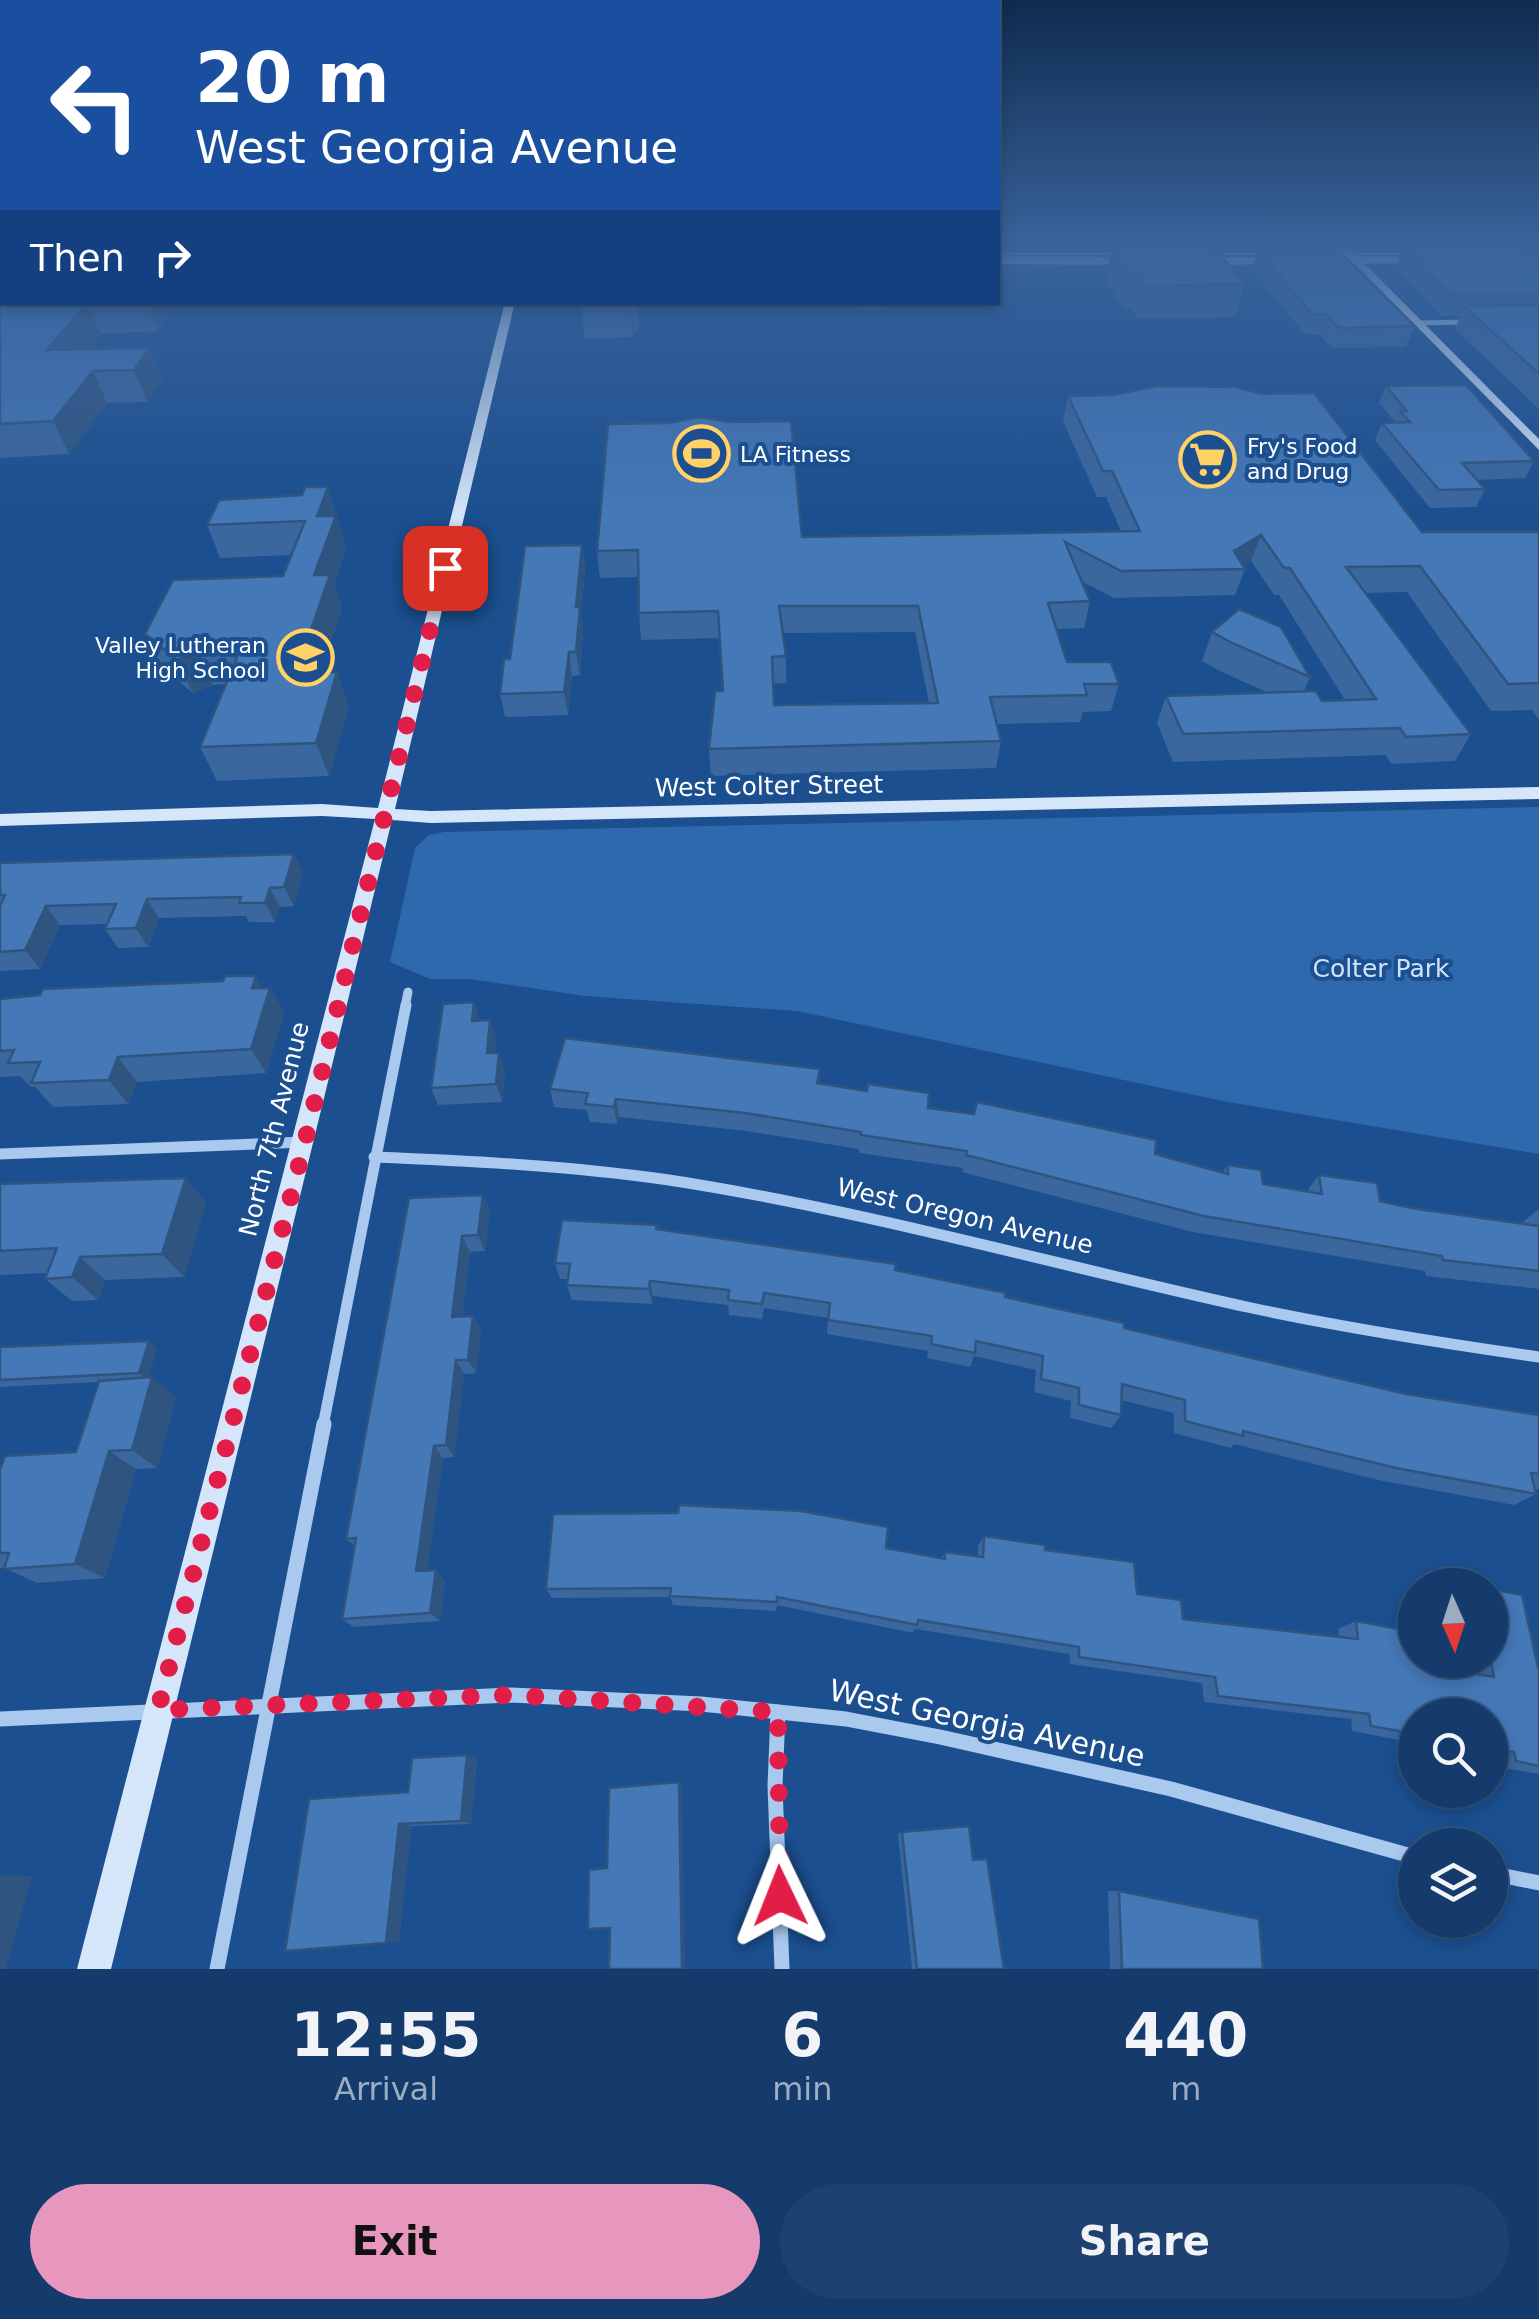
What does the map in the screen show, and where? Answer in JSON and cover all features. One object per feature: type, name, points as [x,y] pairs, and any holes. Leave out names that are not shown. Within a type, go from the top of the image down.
[{"type":"street","name":"North 7th Avenue","points":[[94,1969],[305,1142],[502,334]]},
{"type":"street","points":[[1427,334],[1539,446]]},
{"type":"street","name":"West Colter Street","points":[[0,820],[322,810],[385,814],[784,812],[1539,793]]},
{"type":"street","points":[[217,1969],[408,992]]},
{"type":"street","points":[[0,1154],[305,1142]]},
{"type":"street","name":"West Oregon Avenue","points":[[374,1157],[424,1157],[587,1172],[788,1198],[1350,1328],[1539,1357]]},
{"type":"street","name":"West Georgia Avenue","points":[[0,1718],[511,1695],[778,1712],[922,1733],[1171,1789],[1398,1853]]},
{"type":"street","points":[[778,1712],[775,1786],[782,1969]]},
{"type":"street","points":[[1508,1877],[1539,1883]]},
{"type":"green space","name":"Colter Park","points":[[1539,807],[1539,1154],[1228,1102],[797,1011],[585,996],[470,979],[430,979],[390,962],[415,848],[429,835],[444,832]]},
{"type":"building","points":[[0,334],[61,334],[47,350],[150,348],[134,370],[93,371],[53,421],[0,424]]},
{"type":"building","points":[[1495,334],[1539,334],[1539,374]]},
{"type":"building","points":[[1466,385],[1534,461],[1462,463],[1485,489],[1439,490],[1382,423],[1410,422],[1400,411],[1407,411],[1386,386]]},
{"type":"building","points":[[1158,386],[1236,387],[1261,394],[1314,393],[1422,532],[1539,532],[1539,683],[1508,684],[1420,566],[1346,567],[1471,734],[1406,737],[1400,728],[1183,734],[1166,696],[1316,691],[1322,701],[1376,699],[1290,568],[1284,568],[1261,535],[1234,551],[1245,569],[1121,571],[1065,542],[1090,601],[1048,603],[1067,662],[1111,662],[1119,684],[1084,684],[1087,695],[990,697],[1001,741],[709,749],[715,691],[723,691],[718,611],[639,613],[638,550],[597,551],[608,424],[669,423],[699,417],[730,422],[791,421],[802,537],[1140,531],[1112,471],[1103,471],[1068,396],[1113,395]],"holes":[[[779,606],[918,606],[938,703],[774,705],[772,657],[786,656]]]},
{"type":"building","points":[[305,487],[328,487],[317,516],[336,516],[314,575],[330,575],[296,673],[337,672],[316,743],[200,747],[240,650],[198,651],[177,660],[145,634],[173,580],[283,576],[305,521],[207,525],[219,500],[302,495]]},
{"type":"building","points":[[582,545],[576,652],[569,652],[564,692],[500,694],[504,659],[510,659],[525,546]]},
{"type":"building","points":[[1239,609],[1281,627],[1310,677],[1212,632]]},
{"type":"building","points":[[294,854],[284,887],[270,888],[265,903],[239,903],[241,897],[147,899],[136,928],[105,929],[116,904],[46,906],[25,950],[0,952],[0,906],[5,895],[0,895],[0,863]]},
{"type":"building","points":[[225,976],[256,976],[252,988],[270,988],[251,1049],[118,1057],[109,1080],[31,1083],[40,1062],[8,1063],[14,1050],[0,1051],[0,999],[40,995],[43,989],[223,981]]},
{"type":"building","points":[[474,1002],[472,1021],[490,1020],[487,1053],[499,1053],[496,1084],[431,1088],[443,1004]]},
{"type":"building","points":[[565,1038],[820,1069],[817,1083],[867,1091],[868,1084],[929,1093],[928,1108],[974,1114],[977,1102],[1156,1140],[1155,1154],[1228,1174],[1228,1165],[1261,1170],[1263,1184],[1322,1194],[1319,1175],[1377,1183],[1380,1201],[1539,1226],[1539,1271],[1443,1260],[1442,1256],[1204,1216],[966,1155],[967,1151],[861,1132],[745,1113],[616,1099],[614,1107],[585,1104],[588,1093],[550,1089]]},
{"type":"building","points":[[186,1178],[162,1254],[80,1257],[72,1277],[45,1279],[57,1248],[0,1251],[0,1184]]},
{"type":"building","points":[[483,1195],[478,1235],[462,1236],[452,1317],[473,1316],[468,1360],[456,1360],[446,1445],[434,1446],[416,1571],[436,1570],[430,1613],[342,1619],[356,1538],[346,1539],[409,1198]]},
{"type":"building","points":[[562,1220],[657,1225],[656,1229],[896,1264],[895,1270],[1006,1293],[1005,1297],[1124,1323],[1124,1328],[1406,1394],[1539,1415],[1539,1474],[1531,1473],[1536,1494],[1396,1468],[1185,1421],[1185,1400],[1122,1384],[1121,1415],[1079,1405],[1079,1388],[1041,1379],[1043,1356],[976,1341],[975,1353],[931,1344],[932,1336],[828,1320],[830,1303],[764,1293],[762,1304],[728,1300],[729,1290],[650,1281],[649,1289],[567,1285],[570,1264],[555,1263]]},
{"type":"building","points":[[149,1341],[139,1373],[0,1380],[0,1347]]},
{"type":"building","points":[[152,1377],[132,1450],[109,1451],[75,1564],[4,1569],[9,1553],[0,1553],[0,1469],[5,1456],[76,1452],[99,1381]]},
{"type":"building","points":[[679,1505],[801,1511],[888,1527],[886,1548],[945,1559],[945,1552],[983,1557],[984,1536],[1045,1545],[1045,1550],[1134,1562],[1137,1594],[1181,1600],[1183,1619],[1358,1639],[1356,1621],[1398,1629],[1398,1678],[1508,1678],[1508,1592],[1522,1595],[1539,1667],[1539,1766],[1516,1761],[1514,1752],[1508,1751],[1508,1698],[1398,1698],[1398,1731],[1371,1726],[1369,1714],[1218,1696],[1215,1677],[1079,1657],[1079,1647],[918,1620],[917,1625],[777,1597],[777,1602],[670,1596],[671,1588],[546,1589],[553,1514],[678,1513]]},
{"type":"building","points":[[467,1755],[461,1821],[399,1824],[386,1943],[285,1951],[309,1799],[408,1792],[412,1758]]},
{"type":"building","points":[[679,1782],[682,1969],[609,1969],[610,1928],[588,1929],[589,1870],[607,1868],[609,1788]]},
{"type":"building","points":[[969,1826],[973,1860],[987,1859],[1004,1969],[917,1969],[902,1832]]},
{"type":"building","points":[[1119,1891],[1259,1919],[1263,1969],[1122,1969]]},
{"type":"place","name":"LA Fitness","points":[[701,454]]},
{"type":"place","name":"Fry's Food and Drug","points":[[1208,459]]},
{"type":"place","name":"Valley Lutheran High School","points":[[305,658]]},
{"type":"route","points":[[445,568],[305,1142],[158,1710],[511,1695],[701,1704],[778,1712],[775,1786],[780,1896]]}]
